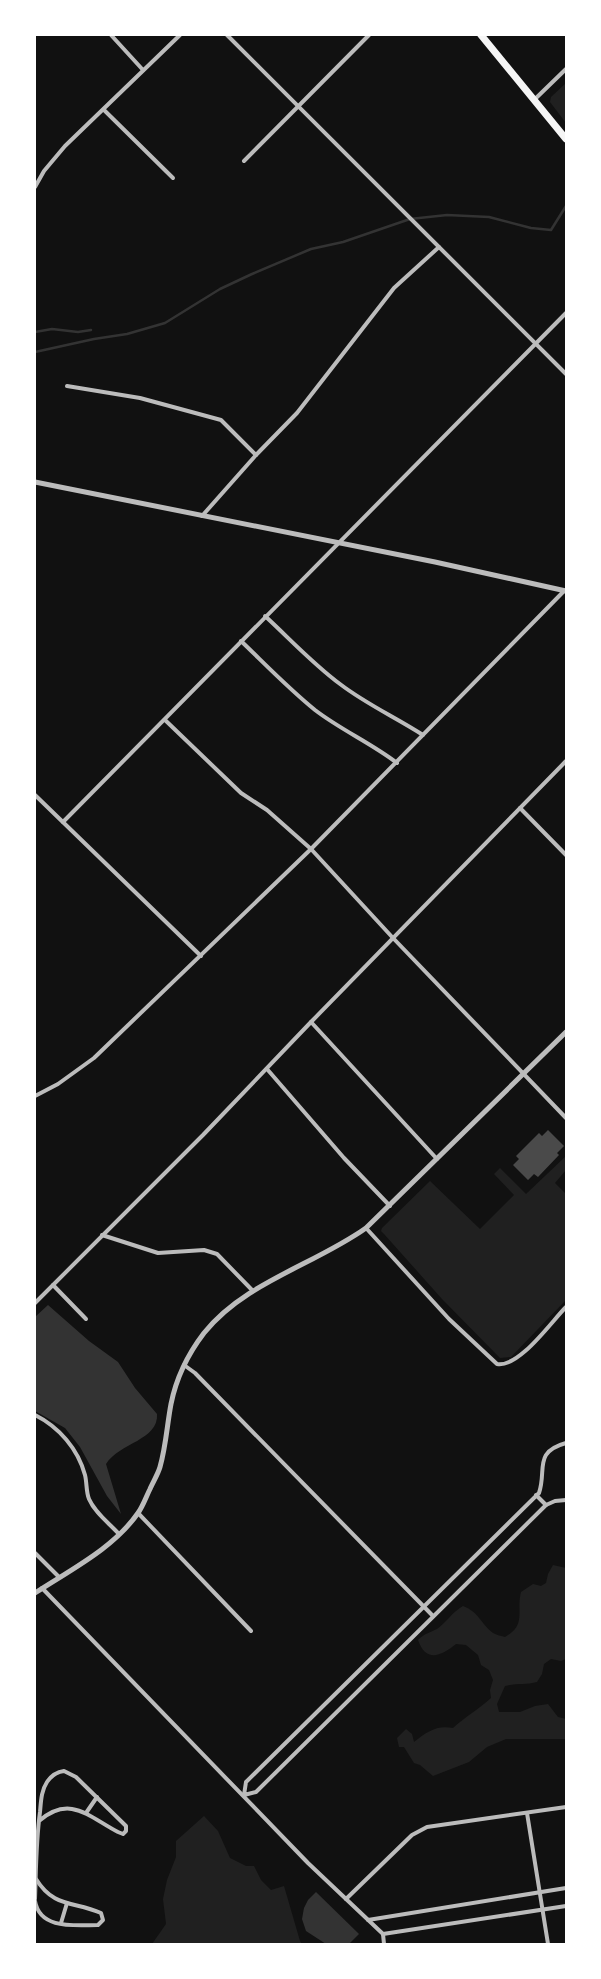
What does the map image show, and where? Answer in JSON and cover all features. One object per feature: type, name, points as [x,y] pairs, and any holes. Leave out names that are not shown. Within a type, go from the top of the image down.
[{"type":"main road","points":[[481,35],[566,139]]},
{"type":"street","points":[[111,35],[143,70]]},
{"type":"street","points":[[35,186],[44,171],[65,146],[180,35]]},
{"type":"street","points":[[228,35],[566,374]]},
{"type":"street","points":[[244,161],[369,35]]},
{"type":"street","points":[[534,100],[566,69]]},
{"type":"street","points":[[104,110],[173,178]]},
{"type":"street","points":[[202,517],[256,455],[297,413],[394,288],[439,247]]},
{"type":"street","points":[[63,822],[165,720],[265,616],[340,543],[566,314]]},
{"type":"street","points":[[67,386],[140,398],[221,420],[256,455]]},
{"type":"street","points":[[35,482],[202,517],[340,543],[565,591]]},
{"type":"street","points":[[35,1096],[58,1084],[94,1058],[311,849],[565,591]]},
{"type":"street","points":[[265,616],[338,683],[366,703],[423,735]]},
{"type":"street","points":[[241,641],[315,710],[357,738],[383,752],[397,763]]},
{"type":"street","points":[[165,720],[241,793],[272,815],[311,849],[393,938],[566,1118]]},
{"type":"street","points":[[35,1304],[102,1235],[204,1135],[311,1022],[566,761]]},
{"type":"street","points":[[35,795],[201,956]]},
{"type":"street","points":[[520,808],[566,855]]},
{"type":"street","points":[[311,1022],[437,1159]]},
{"type":"street","points":[[35,1592],[107,1545],[138,1513],[160,1469],[171,1403],[184,1365],[196,1345],[214,1322],[253,1291],[341,1245],[366,1228],[566,1032]]},
{"type":"street","points":[[267,1069],[344,1158],[390,1206]]},
{"type":"street","points":[[366,1228],[464,1333],[496,1364],[506,1364],[517,1358],[566,1307]]},
{"type":"street","points":[[102,1235],[158,1253],[204,1250],[217,1254],[253,1291]]},
{"type":"street","points":[[54,1284],[86,1319]]},
{"type":"street","points":[[184,1365],[195,1373],[433,1616]]},
{"type":"street","points":[[35,1415],[47,1422],[65,1438],[78,1456],[85,1475],[89,1498],[97,1512],[119,1534]]},
{"type":"street","points":[[244,1795],[246,1782],[536,1495],[542,1485],[541,1467],[544,1457],[558,1445],[566,1443]]},
{"type":"street","points":[[536,1495],[546,1505]]},
{"type":"street","points":[[244,1795],[256,1792],[546,1505],[555,1500],[566,1500]]},
{"type":"street","points":[[138,1513],[251,1631]]},
{"type":"street","points":[[35,1553],[59,1577]]},
{"type":"street","points":[[42,1588],[244,1795],[308,1863],[383,1934],[384,1944]]},
{"type":"street","points":[[36,1879],[46,1893],[66,1903],[101,1912],[103,1920],[98,1925],[51,1922],[39,1913],[35,1900],[36,1845],[39,1821],[43,1790],[50,1778],[59,1772],[64,1771],[70,1774],[97,1797],[126,1826],[126,1831],[122,1834],[86,1813],[67,1807],[56,1809],[39,1821]]},
{"type":"street","points":[[86,1813],[97,1797]]},
{"type":"street","points":[[346,1899],[418,1831],[436,1825],[566,1807]]},
{"type":"street","points":[[527,1813],[548,1944]]},
{"type":"street","points":[[368,1920],[566,1888]]},
{"type":"street","points":[[61,1923],[66,1903]]},
{"type":"street","points":[[383,1934],[566,1906]]},
{"type":"shaded area","points":[[566,83],[566,123],[550,102],[551,97]]},
{"type":"shaded area","points":[[566,1156],[566,1170],[555,1183],[566,1194],[566,1300],[511,1357],[500,1358],[442,1299],[381,1231],[382,1228],[430,1181],[480,1229],[514,1195],[494,1174],[500,1168],[526,1194]]},
{"type":"shaded area","points":[[48,1305],[89,1341],[118,1362],[135,1388],[157,1414],[156,1423],[152,1430],[120,1451],[106,1464],[121,1514],[107,1496],[80,1447],[65,1428],[35,1411],[35,1317]]},
{"type":"shaded area","points":[[553,1565],[566,1568],[566,1659],[561,1661],[551,1659],[544,1664],[542,1674],[537,1682],[505,1686],[497,1704],[499,1712],[520,1712],[535,1706],[548,1704],[558,1717],[566,1719],[566,1739],[506,1739],[487,1747],[469,1762],[433,1776],[420,1765],[414,1763],[404,1747],[399,1747],[397,1738],[406,1729],[412,1734],[414,1742],[423,1735],[437,1728],[453,1728],[491,1698],[490,1690],[493,1680],[489,1670],[481,1665],[478,1655],[466,1645],[456,1644],[445,1652],[430,1655],[421,1647],[418,1640],[425,1634],[437,1629],[463,1606],[473,1611],[493,1633],[505,1637],[516,1628],[519,1617],[521,1592],[533,1584],[541,1586],[546,1583],[548,1574]]},
{"type":"shaded area","points":[[204,1816],[218,1831],[230,1858],[246,1866],[254,1866],[261,1880],[271,1890],[284,1886],[302,1944],[152,1944],[166,1924],[163,1899],[167,1880],[176,1857],[176,1841]]},
{"type":"shaded area","points":[[316,1892],[359,1934],[349,1944],[326,1944],[306,1931],[302,1919],[304,1908],[308,1900]]},
{"type":"building","points":[[548,1130],[564,1146],[557,1153],[559,1155],[538,1177],[534,1174],[528,1180],[513,1165],[519,1159],[516,1156],[539,1133],[542,1136]]},
{"type":"waterway","points":[[35,352],[94,339],[127,334],[165,323],[220,289],[252,274],[311,249],[343,242],[410,219],[447,215],[489,217],[531,228],[551,230],[566,206]]},
{"type":"waterway","points":[[35,332],[52,329],[78,332],[91,330]]}]
